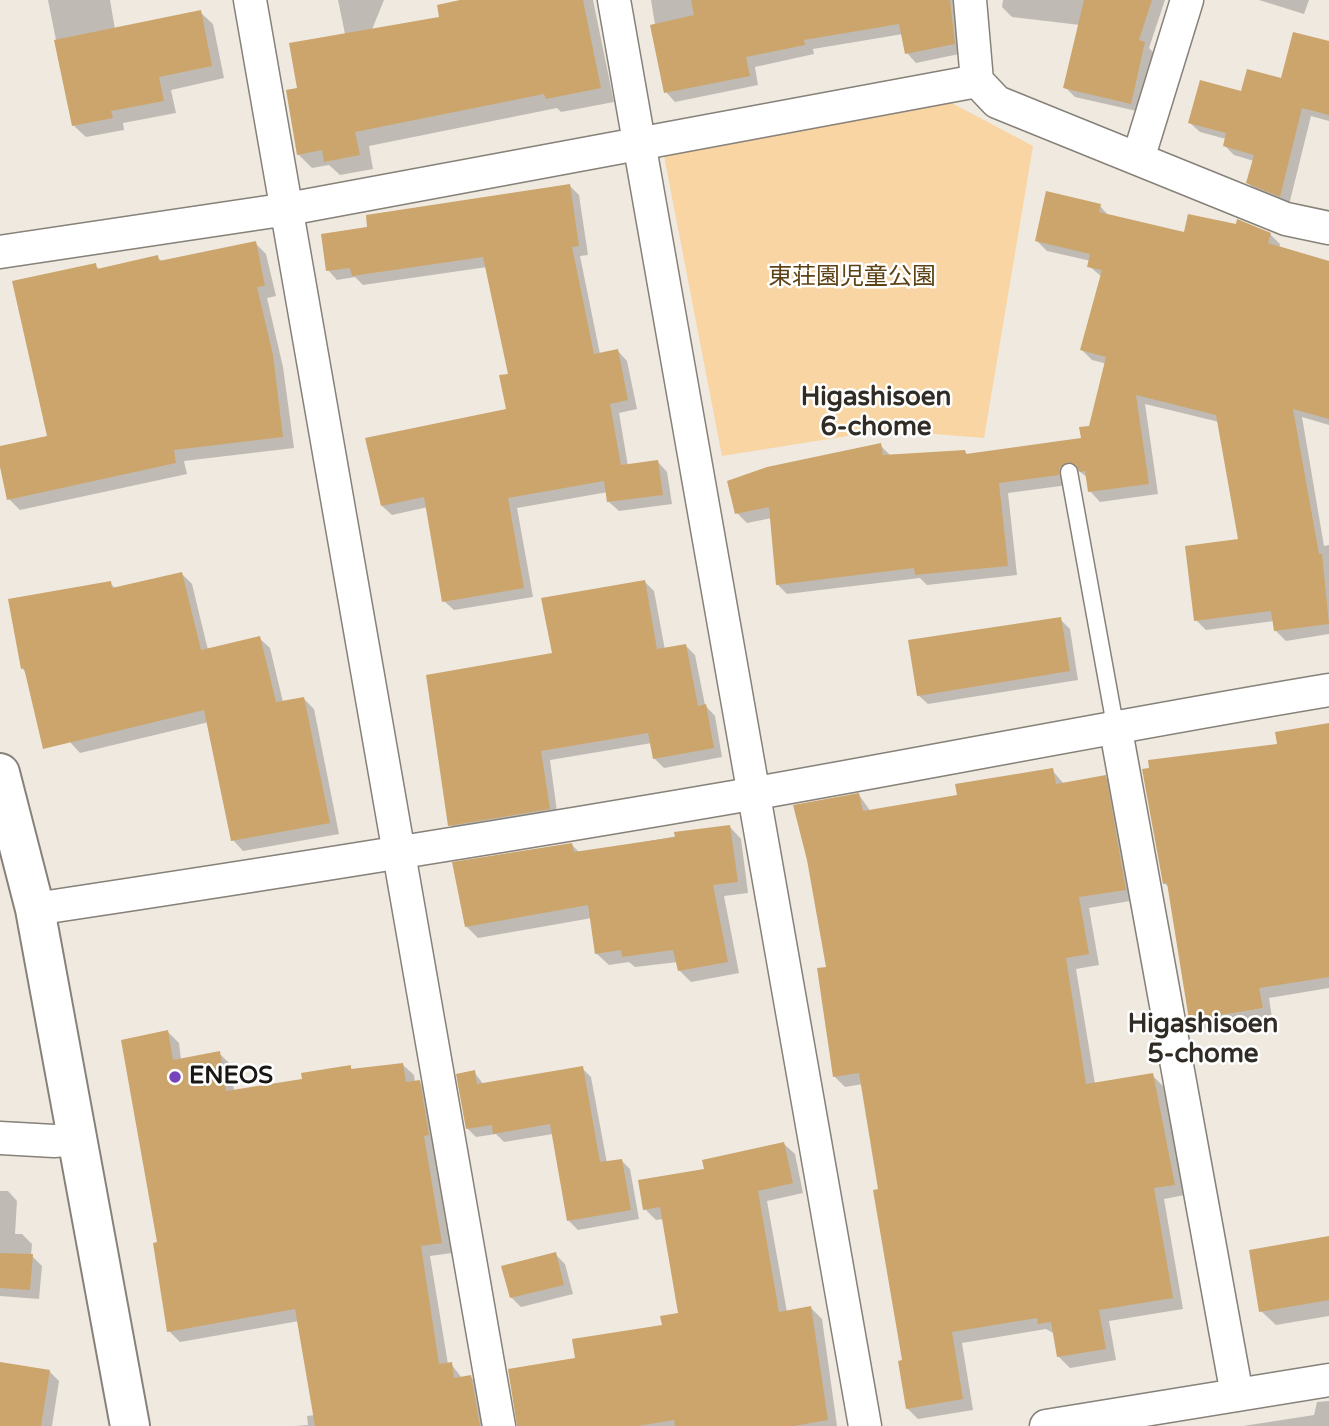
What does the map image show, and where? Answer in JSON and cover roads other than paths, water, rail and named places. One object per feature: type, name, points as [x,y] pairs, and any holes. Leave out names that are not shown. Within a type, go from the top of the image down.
[{"type":"street","points":[[250,0],[499,1426]]},
{"type":"street","points":[[614,0],[865,1426]]},
{"type":"street","points":[[970,0],[977,80],[997,102],[1286,219],[1329,228]]},
{"type":"street","points":[[1138,159],[1187,0]]},
{"type":"street","points":[[0,252],[288,209],[977,80]]},
{"type":"street","points":[[35,909],[401,853],[755,793],[1115,725],[1329,690]]},
{"type":"street","points":[[1115,725],[1237,1395]]},
{"type":"street","points":[[0,773],[35,909],[130,1426]]},
{"type":"street","points":[[0,1138],[54,1142],[78,1139]]},
{"type":"street","points":[[1046,1426],[1329,1380]]},
{"type":"lane","points":[[1069,472],[1115,725]]},
{"type":"place","name":"ENEOS","points":[[175,1077]]},
{"type":"district","name":"Higashisoen 6-chome","points":[[876,413]]},
{"type":"district","name":"Higashisoen 5-chome","points":[[1203,1040]]},
{"type":"park label","name":"東荘園児童公園","points":[[852,278]]}]
